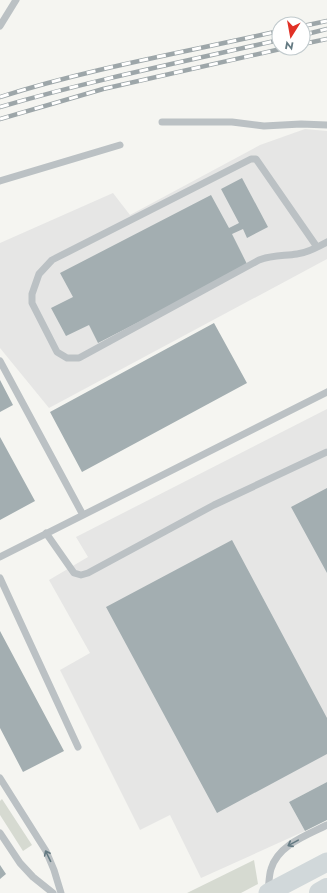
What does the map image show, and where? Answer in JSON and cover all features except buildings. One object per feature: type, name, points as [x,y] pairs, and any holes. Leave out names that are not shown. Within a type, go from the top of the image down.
[{"type":"highway","points":[[320,893],[327,889]]},
{"type":"main road","points":[[268,893],[327,862]]},
{"type":"lane","points":[[0,26],[16,0]]},
{"type":"lane","points":[[162,122],[232,122],[264,126],[301,124],[327,125]]},
{"type":"lane","points":[[0,181],[120,145]]},
{"type":"lane","points":[[318,248],[256,159],[251,158],[52,260],[39,274],[32,294],[32,302],[57,352],[67,358],[79,358],[259,260],[277,255],[298,254],[318,248],[327,242]]},
{"type":"lane","points":[[0,361],[83,515]]},
{"type":"lane","points":[[0,557],[327,392]]},
{"type":"lane","points":[[46,533],[74,573],[81,575],[88,573],[214,505],[327,452]]},
{"type":"lane","points":[[0,578],[78,747]]},
{"type":"lane","points":[[0,778],[3,791],[46,851],[61,893]]},
{"type":"lane","points":[[268,893],[271,868],[278,855],[288,846],[327,825]]},
{"type":"lane","points":[[0,833],[20,864],[53,893]]},
{"type":"shaded area","points":[[305,129],[327,131],[327,259],[49,408],[0,348],[0,243],[113,193],[130,215],[260,145]]},
{"type":"shaded area","points":[[327,409],[327,782],[289,802],[305,831],[201,878],[170,815],[140,830],[60,670],[90,653],[49,580],[88,557],[76,537]]},
{"type":"shaded area","points":[[2,799],[32,845],[23,851],[0,815],[0,801]]},
{"type":"shaded area","points":[[254,860],[258,884],[241,893],[187,893]]},
{"type":"railway","points":[[311,24],[327,21]]},
{"type":"railway","points":[[311,33],[327,29]]},
{"type":"railway","points":[[0,97],[69,77],[271,33]]},
{"type":"railway","points":[[311,42],[327,39]]},
{"type":"railway","points":[[0,107],[104,79],[271,42]]},
{"type":"railway","points":[[0,119],[103,89],[271,51]]}]
